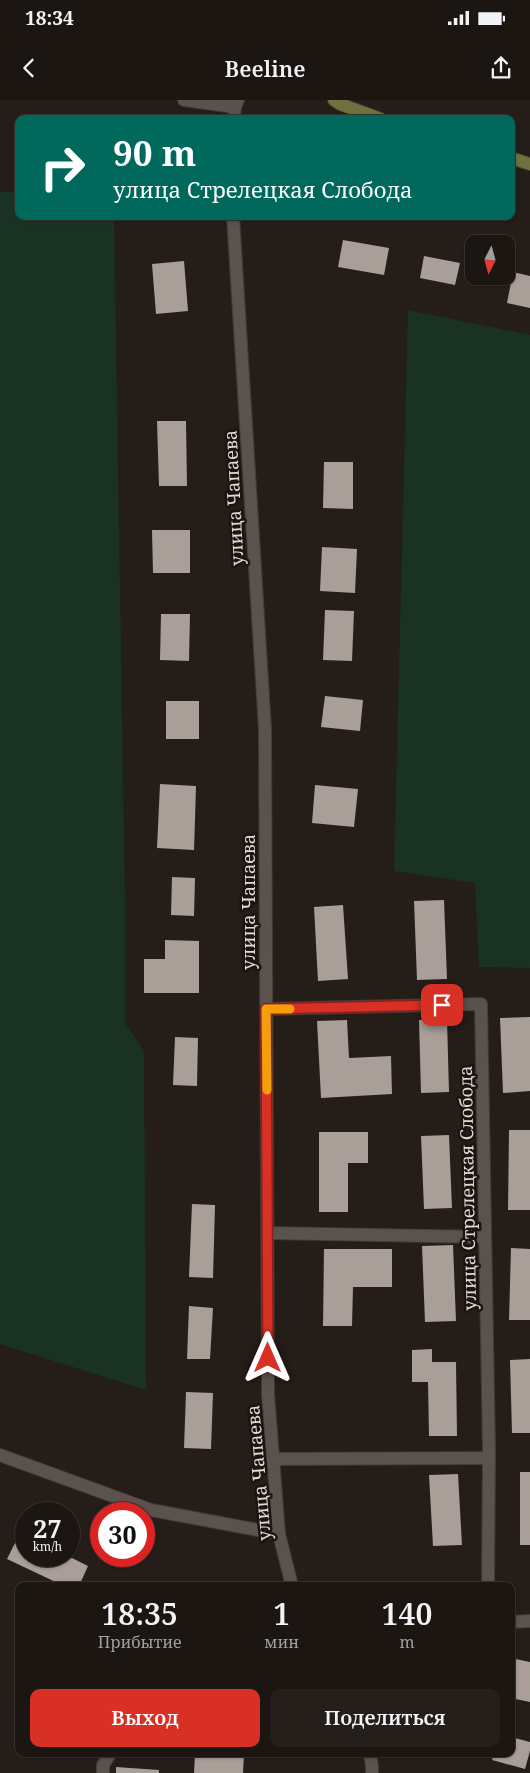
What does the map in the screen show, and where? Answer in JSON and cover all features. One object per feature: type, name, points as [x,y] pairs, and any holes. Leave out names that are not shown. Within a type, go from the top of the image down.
[{"type":"main road","points":[[334,100],[370,115]]},
{"type":"main road","points":[[515,159],[530,164]]},
{"type":"street","points":[[184,100],[236,108]]},
{"type":"street","name":"улица Чапаева","points":[[233,220],[265,730],[268,1394],[279,1534],[291,1582]]},
{"type":"street","name":"улица Стрелецкая Слобода","points":[[266,1009],[481,1004],[489,1458],[488,1582]]},
{"type":"street","points":[[268,1233],[485,1236]]},
{"type":"street","points":[[0,1455],[151,1510],[279,1534]]},
{"type":"street","points":[[273,1459],[489,1458]]},
{"type":"street","points":[[515,1622],[530,1621]]},
{"type":"street","points":[[103,1773],[104,1765],[108,1757]]},
{"type":"street","points":[[370,1757],[372,1773]]},
{"type":"green space","points":[[0,192],[15,192],[15,220],[114,220],[125,902],[125,1023],[144,1051],[146,1390],[0,1344]]},
{"type":"green space","points":[[408,310],[530,335],[530,968],[479,967],[475,883],[394,871]]},
{"type":"building","points":[[343,240],[389,248],[384,275],[338,267]]},
{"type":"building","points":[[424,256],[460,263],[455,285],[420,278]]},
{"type":"building","points":[[184,261],[188,311],[156,314],[152,264]]},
{"type":"building","points":[[515,272],[530,276],[530,308],[507,303],[510,285],[515,285]]},
{"type":"building","points":[[157,421],[186,421],[187,486],[159,486]]},
{"type":"building","points":[[324,462],[353,462],[353,509],[323,508]]},
{"type":"building","points":[[152,530],[190,530],[190,573],[153,573]]},
{"type":"building","points":[[322,547],[357,549],[355,593],[320,591]]},
{"type":"building","points":[[325,610],[354,611],[352,661],[323,660]]},
{"type":"building","points":[[161,614],[190,614],[189,661],[160,660]]},
{"type":"building","points":[[325,696],[363,700],[360,731],[321,727]]},
{"type":"building","points":[[166,701],[199,701],[199,739],[166,739]]},
{"type":"building","points":[[160,784],[196,786],[194,850],[157,848]]},
{"type":"building","points":[[315,785],[358,789],[354,827],[312,823]]},
{"type":"building","points":[[172,877],[195,878],[194,916],[171,915]]},
{"type":"building","points":[[444,900],[447,979],[417,980],[414,901]]},
{"type":"building","points":[[343,905],[348,979],[318,981],[314,907]]},
{"type":"building","points":[[165,940],[199,941],[199,993],[144,993],[144,959],[165,959]]},
{"type":"building","points":[[530,1017],[530,1091],[503,1093],[500,1018]]},
{"type":"building","points":[[447,1019],[449,1092],[421,1093],[419,1020]]},
{"type":"building","points":[[347,1020],[349,1058],[391,1056],[392,1094],[321,1098],[317,1021]]},
{"type":"building","points":[[175,1037],[198,1038],[197,1086],[173,1085]]},
{"type":"building","points":[[509,1130],[530,1130],[530,1210],[508,1210]]},
{"type":"building","points":[[319,1132],[368,1132],[368,1163],[348,1163],[348,1212],[319,1212]]},
{"type":"building","points":[[449,1135],[452,1208],[424,1209],[421,1136]]},
{"type":"building","points":[[192,1204],[215,1205],[213,1278],[189,1277]]},
{"type":"building","points":[[453,1245],[456,1321],[425,1322],[422,1246]]},
{"type":"building","points":[[511,1248],[530,1249],[530,1320],[509,1320]]},
{"type":"building","points":[[324,1249],[392,1249],[392,1287],[353,1287],[352,1326],[323,1326]]},
{"type":"building","points":[[189,1306],[213,1308],[210,1359],[187,1359]]},
{"type":"building","points":[[432,1349],[432,1362],[456,1362],[457,1436],[429,1436],[428,1382],[412,1382],[412,1350]]},
{"type":"building","points":[[530,1359],[530,1433],[512,1433],[510,1360]]},
{"type":"building","points":[[186,1392],[213,1393],[211,1449],[184,1448]]},
{"type":"building","points":[[520,1472],[530,1472],[530,1545],[520,1545]]},
{"type":"building","points":[[458,1474],[462,1545],[433,1546],[429,1475]]},
{"type":"building","points":[[15,1543],[15,1563],[7,1559]]},
{"type":"building","points":[[80,1562],[88,1566],[81,1582],[56,1582],[24,1567],[80,1567]]},
{"type":"building","points":[[515,1659],[530,1662],[530,1702],[515,1699]]},
{"type":"building","points":[[515,1738],[530,1742],[530,1751],[525,1769],[492,1760],[493,1757],[515,1757]]},
{"type":"building","points":[[195,1757],[244,1757],[243,1773],[194,1773]]},
{"type":"building","points":[[116,1767],[159,1770],[159,1773],[116,1773]]},
{"type":"slow traffic","points":[[267,1090],[266,1009],[290,1009]]},
{"type":"route","points":[[268,1358],[266,1009],[442,1005]]}]
